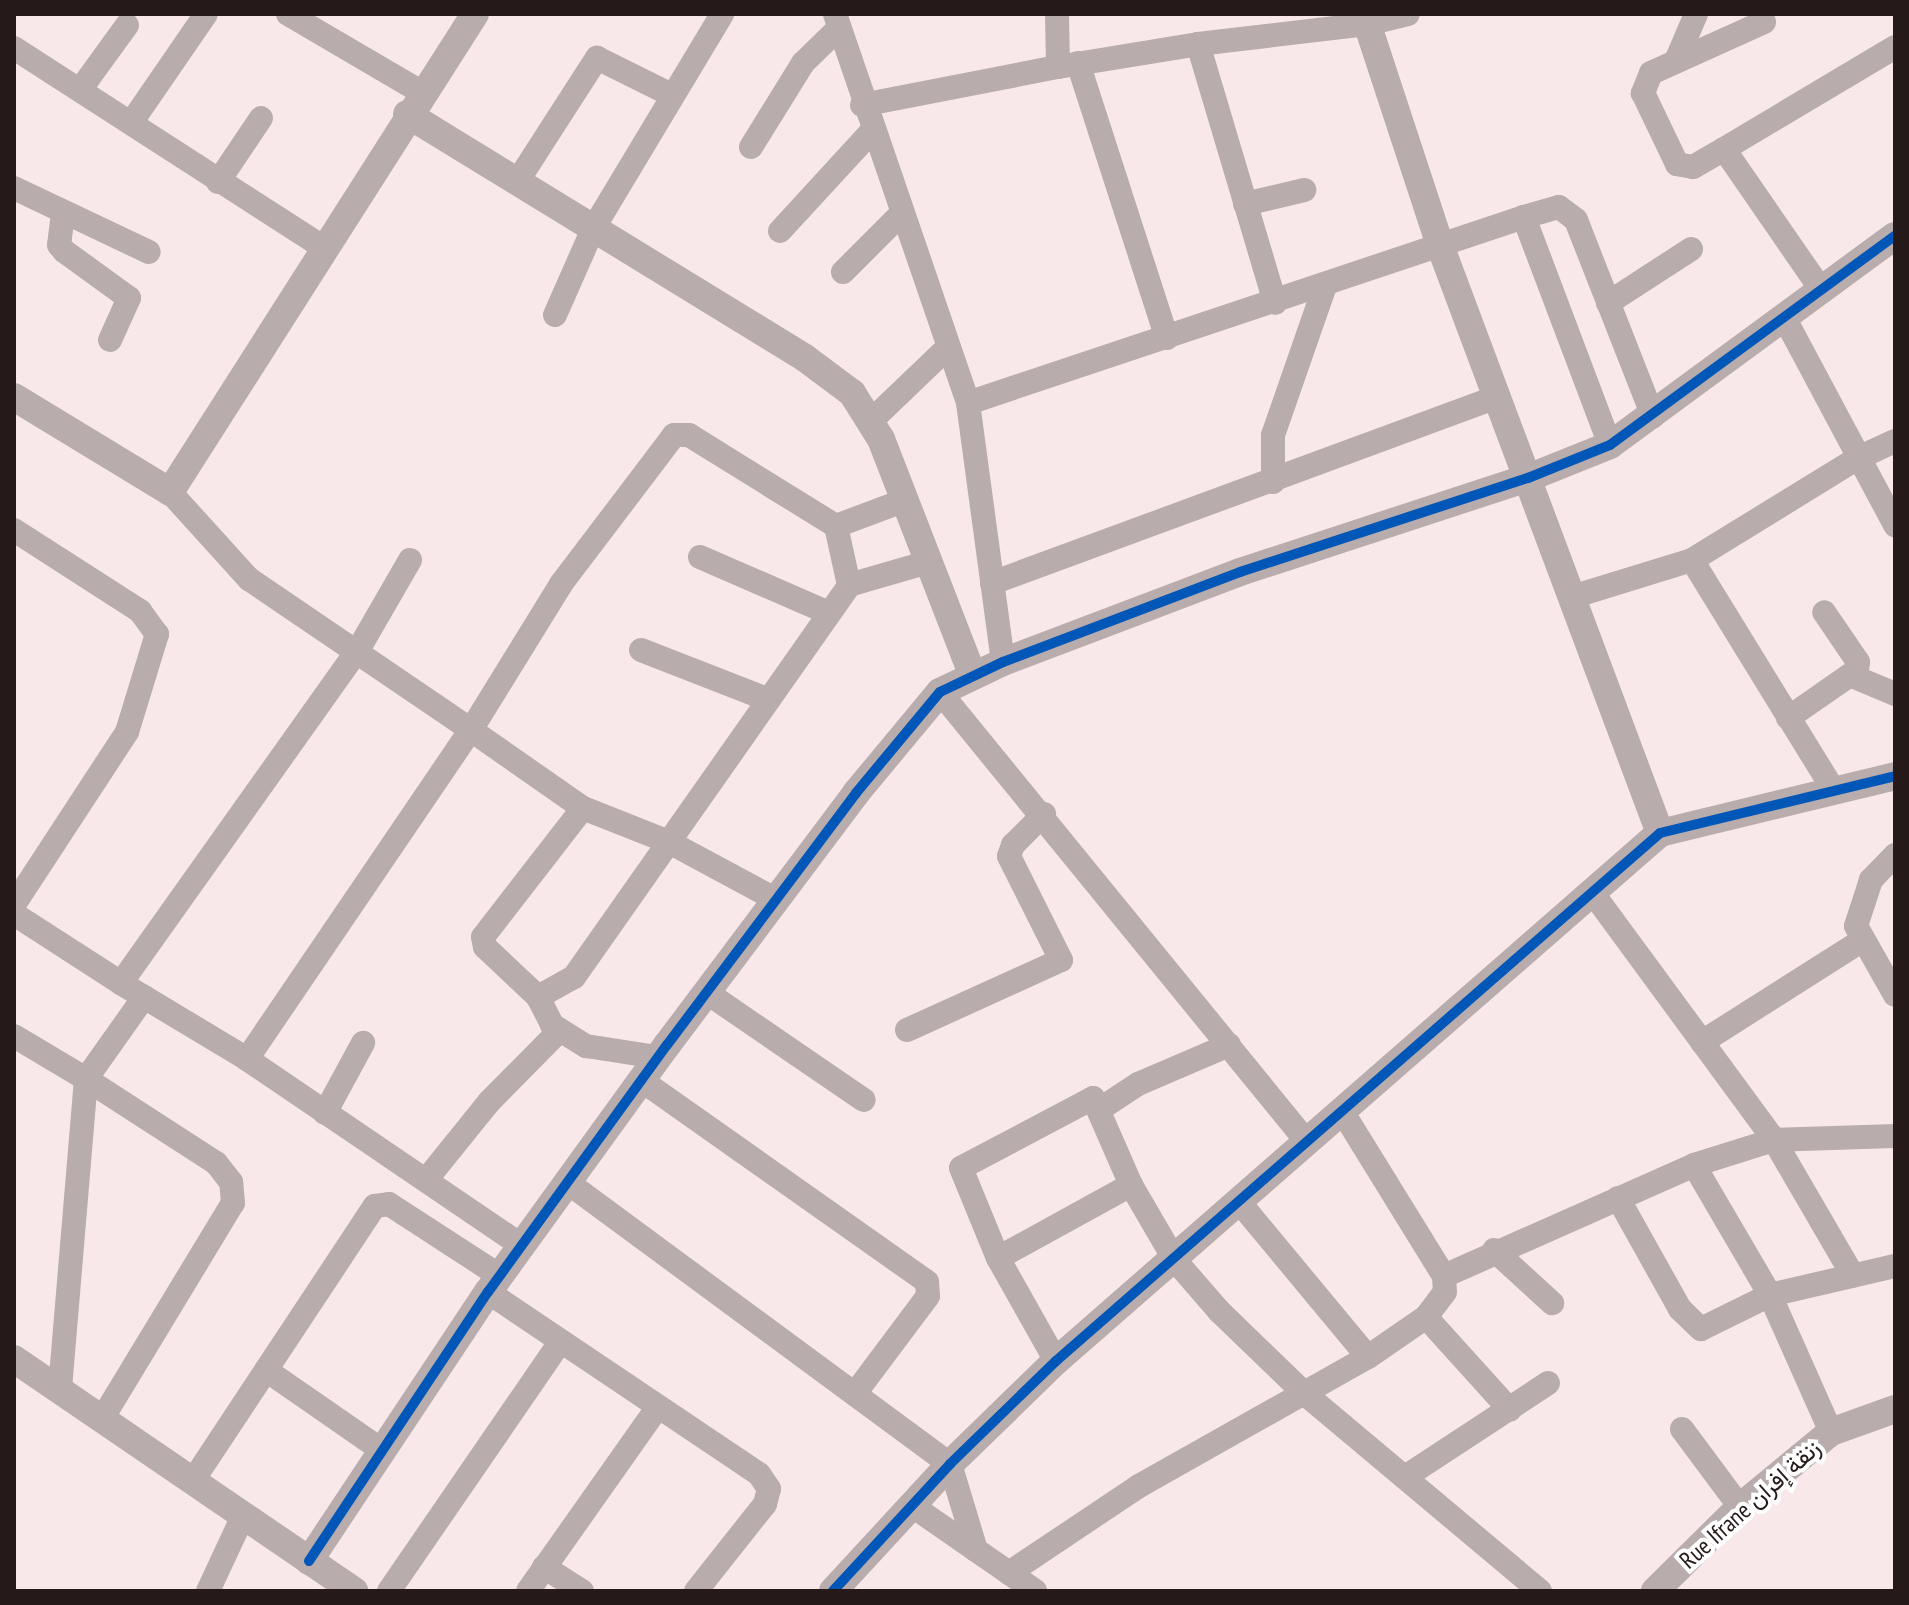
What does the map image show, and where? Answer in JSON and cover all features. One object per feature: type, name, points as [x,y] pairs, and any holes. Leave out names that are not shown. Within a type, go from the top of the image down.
[{"type":"street","points":[[131,123],[206,14]]},
{"type":"street","points":[[288,14],[414,103],[517,182],[805,358],[852,393],[872,420],[925,563],[972,674]]},
{"type":"street","points":[[170,492],[414,103],[475,14]]},
{"type":"street","points":[[555,315],[593,229],[670,94],[722,14]]},
{"type":"street","points":[[1057,14],[1068,65],[1167,338]]},
{"type":"street","points":[[862,105],[1068,65],[1408,14]]},
{"type":"street","points":[[1676,61],[1696,14]]},
{"type":"street","points":[[1365,19],[1441,248],[1575,596],[1660,833]]},
{"type":"street","points":[[836,21],[862,105],[968,403],[1003,662]]},
{"type":"street","points":[[751,147],[803,63],[836,21]]},
{"type":"street","points":[[1764,22],[1651,73],[1643,93],[1677,164],[1693,167],[1895,47]]},
{"type":"street","points":[[80,90],[127,25]]},
{"type":"street","points":[[1198,44],[1275,303]]},
{"type":"street","points":[[14,48],[324,248]]},
{"type":"street","points":[[517,182],[597,58],[670,94]]},
{"type":"street","points":[[218,182],[261,118]]},
{"type":"street","points":[[780,231],[872,131]]},
{"type":"street","points":[[1724,149],[1822,291]]},
{"type":"street","points":[[14,188],[149,252]]},
{"type":"street","points":[[1245,204],[1304,190]]},
{"type":"street","points":[[968,403],[1559,207],[1569,211],[1653,416]]},
{"type":"street","points":[[63,213],[59,238],[64,251],[129,298],[110,340]]},
{"type":"street","points":[[843,272],[901,214]]},
{"type":"street","points":[[1524,217],[1610,445]]},
{"type":"street","points":[[309,1561],[494,1284],[657,1057],[775,899],[940,692],[972,674],[1240,572],[1528,478],[1610,445],[1895,236]]},
{"type":"street","points":[[1608,303],[1691,249]]},
{"type":"street","points":[[1273,482],[1273,435],[1325,286]]},
{"type":"street","points":[[1785,319],[1856,459],[1895,525]]},
{"type":"street","points":[[872,420],[948,347]]},
{"type":"street","points":[[14,397],[170,492],[249,579],[358,650],[583,808],[669,842],[775,899]]},
{"type":"street","points":[[992,583],[1497,397]]},
{"type":"street","points":[[247,1059],[471,730],[561,584],[674,435],[689,435],[836,526],[849,585]]},
{"type":"street","points":[[1575,596],[1692,560],[1856,459],[1895,441]]},
{"type":"street","points":[[836,526],[903,501]]},
{"type":"street","points":[[14,530],[140,611],[157,634],[122,742],[14,905]]},
{"type":"street","points":[[700,557],[829,613]]},
{"type":"street","points":[[121,983],[358,650],[410,560]]},
{"type":"street","points":[[1692,560],[1834,791]]},
{"type":"street","points":[[538,997],[574,977],[849,585],[925,563]]},
{"type":"street","points":[[1788,718],[1852,676],[1858,662],[1824,612]]},
{"type":"street","points":[[641,650],[767,699]]},
{"type":"street","points":[[1852,676],[1895,694]]},
{"type":"street","points":[[940,692],[1044,814],[1307,1142]]},
{"type":"street","points":[[833,1591],[950,1464],[1056,1361],[1660,833],[1895,776]]},
{"type":"street","points":[[583,808],[483,937],[485,947],[538,997],[552,1025],[586,1046],[657,1057]]},
{"type":"street","points":[[907,1030],[1061,960],[1009,856],[1013,845],[1044,814]]},
{"type":"street","points":[[1895,855],[1860,901],[1856,926],[1895,995]]},
{"type":"street","points":[[1592,892],[1774,1140],[1853,1276]]},
{"type":"street","points":[[14,914],[247,1059],[521,1245]]},
{"type":"street","points":[[1702,1042],[1863,940]]},
{"type":"street","points":[[706,992],[864,1100]]},
{"type":"street","points":[[60,1391],[86,1079],[144,997]]},
{"type":"street","points":[[426,1180],[489,1102],[560,1030]]},
{"type":"street","points":[[14,1036],[216,1163],[233,1191],[228,1218],[102,1419]]},
{"type":"street","points":[[325,1113],[363,1043]]},
{"type":"street","points":[[1100,1109],[1138,1084],[1229,1045]]},
{"type":"street","points":[[641,1080],[927,1282],[928,1296],[857,1391]]},
{"type":"street","points":[[1056,1361],[998,1258],[961,1168],[1082,1100],[1093,1098],[1131,1185],[1174,1259],[1219,1311],[1304,1393],[1540,1591]]},
{"type":"street","points":[[1009,1573],[1139,1486],[1368,1357],[1426,1317],[1445,1292],[1444,1276],[1342,1111]]},
{"type":"street","points":[[1444,1276],[1494,1250],[1694,1165],[1774,1140],[1895,1136]]},
{"type":"street","points":[[1694,1165],[1770,1295],[1831,1432]]},
{"type":"street","points":[[567,1182],[857,1391],[950,1464],[976,1550]]},
{"type":"street","points":[[998,1258],[1131,1185]]},
{"type":"street","points":[[1618,1198],[1657,1272],[1695,1326],[1717,1324],[1770,1295],[1895,1266]]},
{"type":"street","points":[[1240,1203],[1368,1357]]},
{"type":"street","points":[[192,1482],[375,1206],[389,1204],[494,1284],[559,1344],[759,1474],[769,1489],[765,1504],[696,1591]]},
{"type":"street","points":[[1494,1250],[1552,1303]]},
{"type":"street","points":[[1426,1317],[1510,1410]]},
{"type":"street","points":[[389,1591],[559,1344]]},
{"type":"street","points":[[14,1359],[354,1591]]},
{"type":"street","points":[[266,1370],[383,1451]]},
{"type":"street","points":[[1405,1477],[1548,1383]]},
{"type":"street","points":[[528,1591],[658,1407]]},
{"type":"street","name":"Rue Ifrane زنقة إفران","points":[[1655,1591],[1740,1507],[1831,1432],[1895,1409]]},
{"type":"street","points":[[1682,1429],[1740,1507]]},
{"type":"street","points":[[911,1505],[1035,1591]]},
{"type":"street","points":[[208,1591],[243,1516]]},
{"type":"street","points":[[544,1567],[582,1591]]},
{"type":"cycle path","points":[[309,1561],[488,1292],[667,1045],[856,793],[940,692],[1003,662],[1240,572],[1528,478],[1610,445],[1895,236]]},
{"type":"cycle path","points":[[833,1591],[950,1464],[1056,1361],[1660,833],[1895,776]]}]
